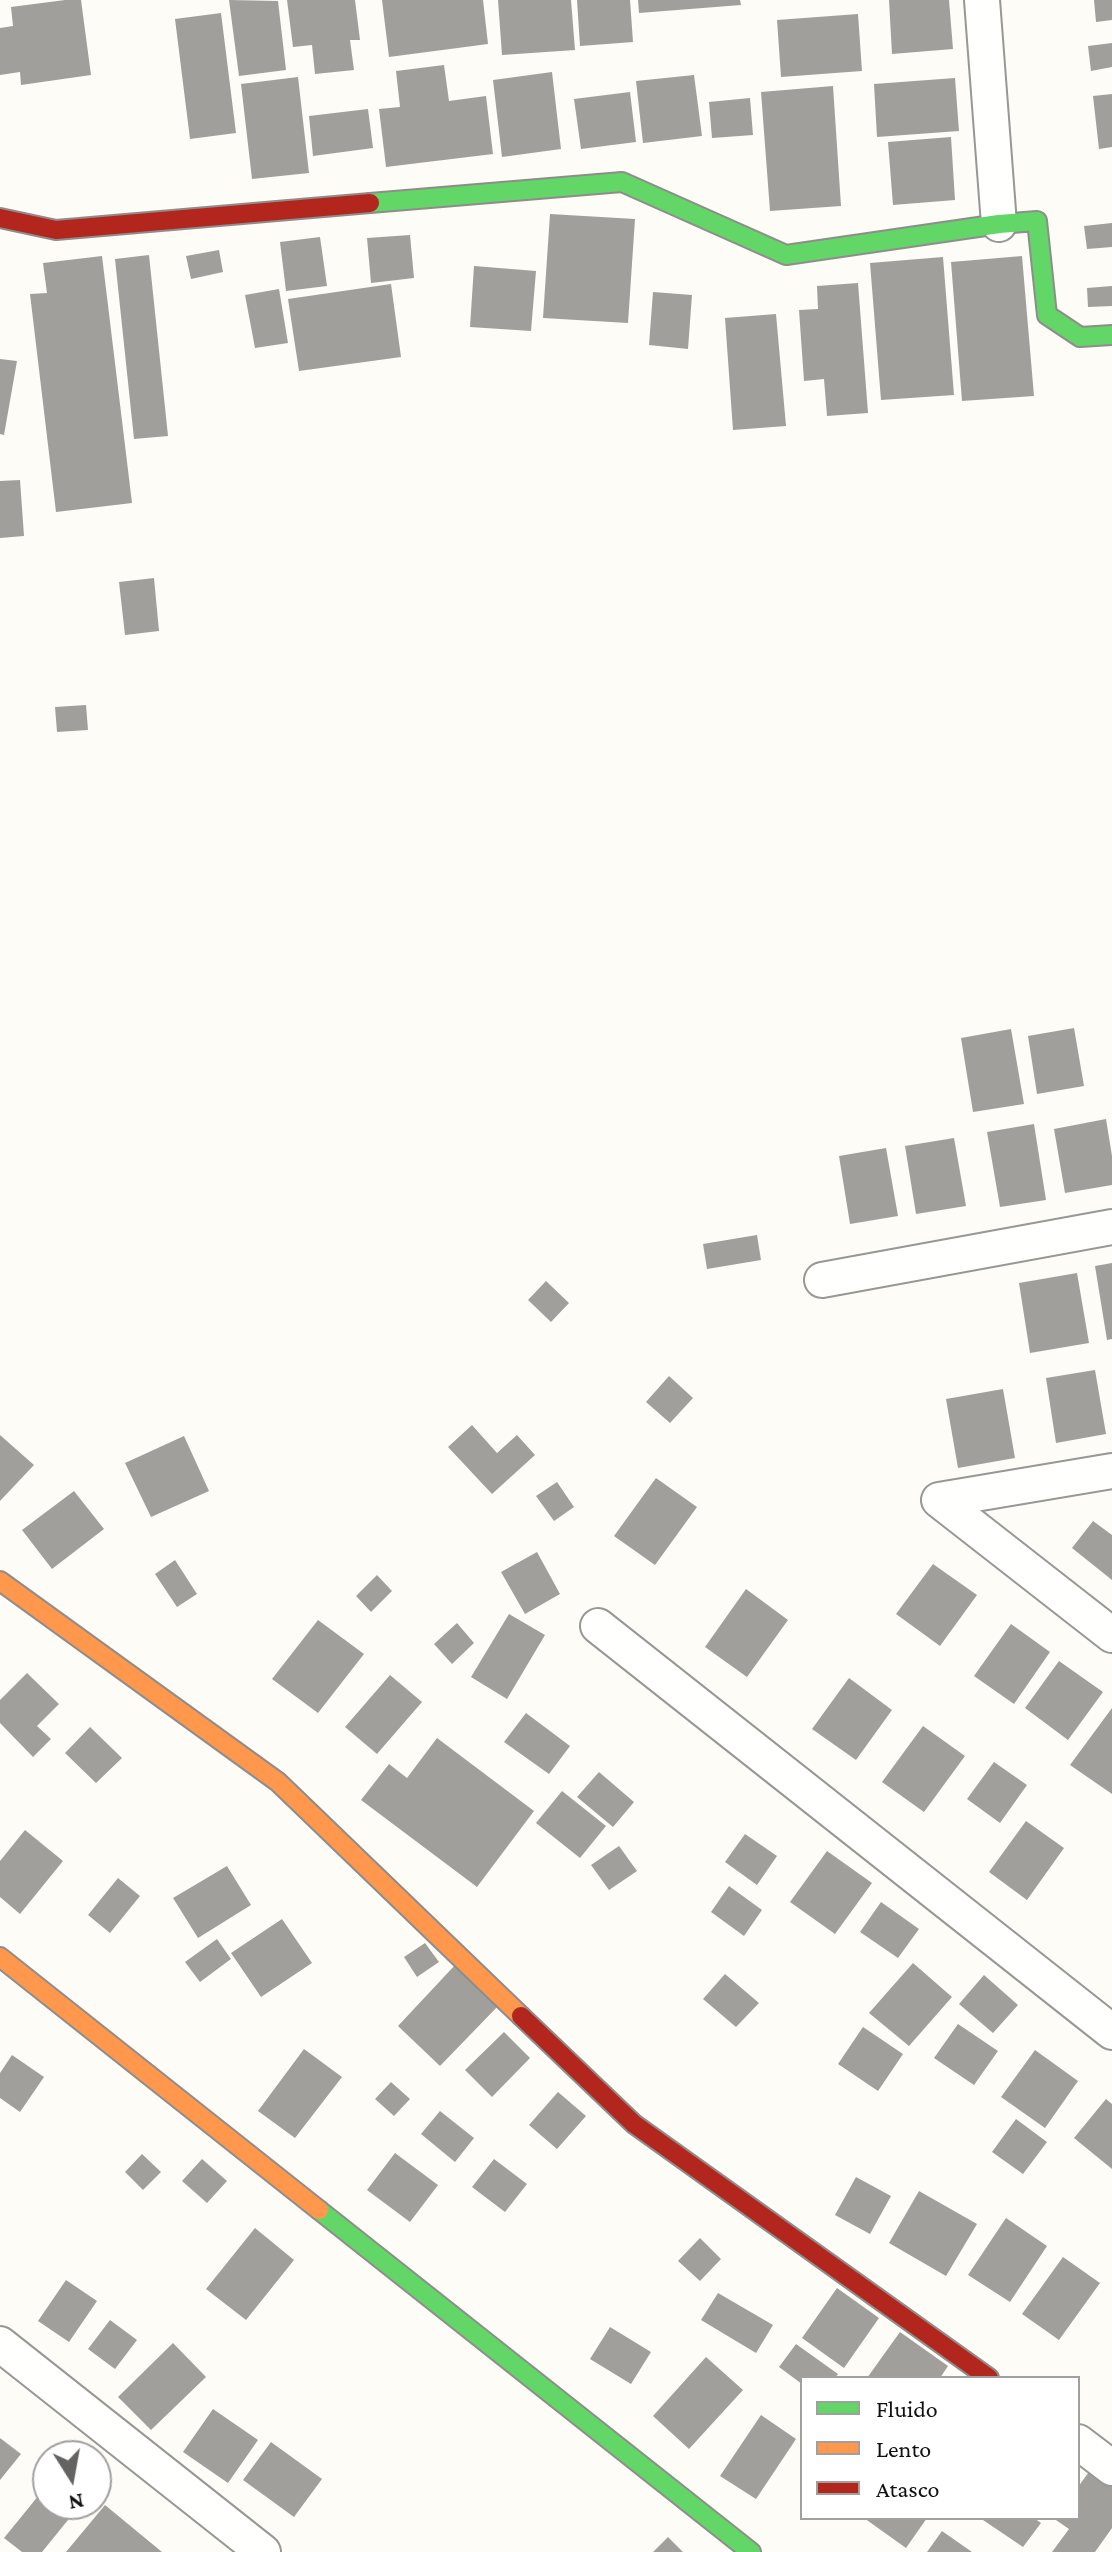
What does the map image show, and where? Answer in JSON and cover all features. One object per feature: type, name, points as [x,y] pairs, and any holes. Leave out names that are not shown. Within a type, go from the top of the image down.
[{"type":"street","points":[[982,0],[999,224]]},
{"type":"street","points":[[0,218],[56,230],[622,182],[786,255],[1037,221],[1047,315],[1080,337],[1112,335]]},
{"type":"street","points":[[822,1280],[1112,1227]]},
{"type":"street","points":[[1112,1471],[939,1500],[1112,1635]]},
{"type":"street","points":[[0,1581],[278,1782],[634,2124],[986,2376]]},
{"type":"street","points":[[598,1626],[1112,2032]]},
{"type":"street","points":[[0,1957],[751,2552]]},
{"type":"street","points":[[0,2344],[263,2552]]},
{"type":"street","points":[[1080,2444],[1112,2468]]},
{"type":"building","points":[[81,0],[91,75],[21,85],[20,72],[0,75],[0,28],[13,26],[11,7]]},
{"type":"building","points":[[229,0],[278,1],[286,70],[239,76]]},
{"type":"building","points":[[287,0],[355,0],[360,40],[350,40],[354,70],[315,74],[312,45],[293,47]]},
{"type":"building","points":[[382,0],[483,0],[488,44],[389,57]]},
{"type":"building","points":[[498,0],[571,0],[575,50],[502,55]]},
{"type":"building","points":[[577,0],[630,0],[633,42],[580,46]]},
{"type":"building","points":[[638,0],[740,0],[741,5],[639,13]]},
{"type":"building","points":[[889,0],[949,0],[953,49],[892,54]]},
{"type":"building","points":[[1094,0],[1112,0],[1112,20],[1096,22]]},
{"type":"building","points":[[221,13],[236,133],[190,139],[175,19]]},
{"type":"building","points":[[858,14],[862,71],[781,77],[777,20]]},
{"type":"building","points":[[1112,43],[1112,67],[1091,71],[1088,46]]},
{"type":"building","points":[[444,65],[449,101],[486,96],[493,154],[386,167],[379,109],[400,107],[396,71]]},
{"type":"building","points":[[552,72],[561,149],[502,157],[493,80]]},
{"type":"building","points":[[694,75],[702,136],[643,143],[636,81]]},
{"type":"building","points":[[298,77],[309,173],[252,179],[241,84]]},
{"type":"building","points":[[955,78],[959,131],[877,137],[874,84]]},
{"type":"building","points":[[833,86],[841,206],[770,211],[761,92]]},
{"type":"building","points":[[630,92],[636,142],[581,149],[574,99]]},
{"type":"building","points":[[1112,94],[1112,147],[1099,149],[1093,96]]},
{"type":"building","points":[[750,98],[753,135],[712,138],[709,102]]},
{"type":"building","points":[[368,109],[373,148],[313,156],[309,116]]},
{"type":"building","points":[[951,137],[955,200],[893,205],[888,142]]},
{"type":"building","points":[[550,214],[635,219],[628,323],[543,318]]},
{"type":"building","points":[[1112,223],[1112,247],[1087,249],[1084,226]]},
{"type":"building","points":[[410,235],[414,278],[371,283],[367,238]]},
{"type":"building","points":[[320,237],[327,286],[286,291],[280,242]]},
{"type":"building","points":[[219,250],[223,272],[191,279],[186,256]]},
{"type":"building","points":[[149,255],[168,436],[134,439],[115,259]]},
{"type":"building","points":[[102,256],[132,503],[56,512],[30,294],[47,293],[43,263]]},
{"type":"building","points":[[1022,256],[1034,396],[962,401],[951,262]]},
{"type":"building","points":[[943,257],[954,395],[881,400],[870,263]]},
{"type":"building","points":[[474,266],[536,271],[531,331],[470,327]]},
{"type":"building","points":[[858,283],[868,413],[827,416],[824,379],[804,381],[799,310],[818,309],[817,286]]},
{"type":"building","points":[[391,284],[401,357],[299,371],[288,299]]},
{"type":"building","points":[[1112,286],[1112,306],[1088,307],[1087,288]]},
{"type":"building","points":[[279,289],[288,343],[255,348],[245,295]]},
{"type":"building","points":[[653,292],[692,295],[688,349],[649,345]]},
{"type":"building","points":[[776,314],[786,426],[733,430],[725,318]]},
{"type":"building","points":[[0,359],[17,361],[4,435],[0,434]]},
{"type":"building","points":[[20,480],[24,536],[0,538],[0,481]]},
{"type":"building","points":[[154,578],[159,631],[125,635],[119,582]]},
{"type":"building","points":[[86,705],[88,730],[57,732],[55,707]]},
{"type":"building","points":[[1074,1028],[1084,1086],[1037,1094],[1028,1036]]},
{"type":"building","points":[[1011,1029],[1024,1104],[973,1112],[961,1038]]},
{"type":"building","points":[[1106,1119],[1112,1156],[1112,1185],[1065,1193],[1054,1129]]},
{"type":"building","points":[[1034,1124],[1046,1200],[1000,1207],[987,1132]]},
{"type":"building","points":[[954,1138],[966,1206],[916,1214],[905,1146]]},
{"type":"building","points":[[886,1148],[898,1216],[850,1224],[839,1156]]},
{"type":"building","points":[[757,1235],[761,1260],[707,1269],[703,1244]]},
{"type":"building","points":[[1112,1263],[1112,1339],[1107,1340],[1095,1266]]},
{"type":"building","points":[[1077,1273],[1089,1343],[1030,1353],[1019,1283]]},
{"type":"building","points":[[546,1281],[569,1303],[551,1322],[528,1300]]},
{"type":"building","points":[[1095,1370],[1106,1434],[1056,1443],[1046,1378]]},
{"type":"building","points":[[669,1376],[693,1398],[670,1423],[646,1402]]},
{"type":"building","points":[[1003,1389],[1015,1458],[958,1468],[946,1399]]},
{"type":"building","points":[[472,1425],[497,1453],[517,1435],[535,1455],[492,1494],[448,1447]]},
{"type":"building","points":[[0,1435],[34,1465],[0,1501]]},
{"type":"building","points":[[184,1436],[209,1491],[151,1517],[125,1463]]},
{"type":"building","points":[[656,1478],[697,1507],[655,1565],[614,1536]]},
{"type":"building","points":[[557,1482],[574,1507],[554,1521],[536,1496]]},
{"type":"building","points":[[74,1491],[104,1529],[52,1569],[22,1530]]},
{"type":"building","points":[[1093,1521],[1112,1535],[1112,1580],[1072,1548]]},
{"type":"building","points":[[537,1552],[560,1594],[525,1614],[501,1572]]},
{"type":"building","points":[[175,1560],[197,1594],[177,1607],[155,1574]]},
{"type":"building","points":[[933,1564],[977,1595],[940,1646],[896,1614]]},
{"type":"building","points":[[377,1575],[392,1591],[371,1612],[356,1596]]},
{"type":"building","points":[[746,1589],[788,1620],[747,1677],[705,1647]]},
{"type":"building","points":[[509,1614],[545,1635],[507,1699],[471,1677]]},
{"type":"building","points":[[318,1620],[364,1654],[318,1713],[272,1679]]},
{"type":"building","points":[[457,1623],[474,1643],[452,1664],[434,1644]]},
{"type":"building","points":[[1011,1624],[1050,1652],[1014,1704],[974,1676]]},
{"type":"building","points":[[1059,1661],[1103,1692],[1068,1740],[1025,1708]]},
{"type":"building","points":[[27,1673],[59,1704],[37,1726],[51,1739],[33,1757],[0,1723],[0,1700]]},
{"type":"building","points":[[390,1675],[422,1702],[377,1754],[345,1727]]},
{"type":"building","points":[[849,1678],[892,1710],[856,1760],[812,1729]]},
{"type":"building","points":[[1112,1708],[1112,1794],[1070,1765]]},
{"type":"building","points":[[526,1713],[570,1746],[549,1774],[504,1742]]},
{"type":"building","points":[[923,1726],[965,1756],[924,1812],[882,1782]]},
{"type":"building","points":[[90,1727],[122,1758],[96,1783],[65,1753]]},
{"type":"building","points":[[437,1738],[534,1811],[477,1887],[361,1800],[389,1764],[407,1778]]},
{"type":"building","points":[[994,1762],[1027,1785],[1000,1823],[967,1799]]},
{"type":"building","points":[[599,1772],[634,1802],[613,1827],[577,1797]]},
{"type":"building","points":[[562,1791],[606,1826],[580,1858],[536,1823]]},
{"type":"building","points":[[1026,1821],[1064,1848],[1027,1900],[989,1872]]},
{"type":"building","points":[[25,1830],[63,1861],[20,1914],[0,1897],[0,1861]]},
{"type":"building","points":[[745,1834],[777,1856],[757,1885],[725,1862]]},
{"type":"building","points":[[619,1846],[637,1871],[609,1890],[591,1865]]},
{"type":"building","points":[[827,1851],[872,1883],[835,1934],[790,1902]]},
{"type":"building","points":[[227,1866],[251,1905],[198,1938],[173,1898]]},
{"type":"building","points":[[118,1878],[140,1896],[110,1933],[88,1915]]},
{"type":"building","points":[[729,1886],[762,1910],[744,1936],[711,1912]]},
{"type":"building","points":[[881,1902],[919,1929],[898,1958],[860,1932]]},
{"type":"building","points":[[282,1919],[312,1963],[261,1997],[231,1953]]},
{"type":"building","points":[[217,1939],[231,1959],[200,1982],[185,1962]]},
{"type":"building","points":[[425,1943],[439,1962],[417,1977],[404,1957]]},
{"type":"building","points":[[913,1963],[952,1997],[909,2046],[869,2013]]},
{"type":"building","points":[[456,1964],[499,2005],[440,2066],[398,2026]]},
{"type":"building","points":[[725,1974],[759,2003],[736,2027],[703,1999]]},
{"type":"building","points":[[984,1975],[1018,2005],[993,2033],[959,2004]]},
{"type":"building","points":[[958,2024],[998,2051],[974,2085],[934,2058]]},
{"type":"building","points":[[863,2027],[903,2054],[878,2091],[838,2064]]},
{"type":"building","points":[[504,2032],[530,2058],[492,2097],[465,2070]]},
{"type":"building","points":[[304,2049],[342,2077],[295,2138],[258,2111]]},
{"type":"building","points":[[1035,2050],[1078,2081],[1045,2128],[1001,2097]]},
{"type":"building","points":[[12,2055],[44,2077],[20,2112],[0,2098],[0,2073]]},
{"type":"building","points":[[391,2082],[410,2099],[394,2116],[375,2099]]},
{"type":"building","points":[[558,2092],[586,2116],[557,2149],[529,2125]]},
{"type":"building","points":[[1106,2099],[1112,2104],[1112,2169],[1074,2138]]},
{"type":"building","points":[[440,2111],[474,2138],[455,2162],[421,2134]]},
{"type":"building","points":[[1016,2119],[1047,2142],[1023,2174],[992,2152]]},
{"type":"building","points":[[395,2153],[438,2185],[410,2222],[367,2190]]},
{"type":"building","points":[[142,2154],[161,2172],[143,2190],[125,2172]]},
{"type":"building","points":[[202,2159],[227,2181],[207,2203],[182,2181]]},
{"type":"building","points":[[494,2159],[527,2184],[505,2212],[472,2187]]},
{"type":"building","points":[[856,2177],[891,2196],[870,2234],[835,2215]]},
{"type":"building","points":[[919,2191],[977,2224],[946,2276],[889,2243]]},
{"type":"building","points":[[1006,2218],[1047,2246],[1010,2302],[968,2275]]},
{"type":"building","points":[[255,2228],[294,2260],[246,2320],[206,2289]]},
{"type":"building","points":[[700,2238],[721,2259],[700,2281],[678,2261]]},
{"type":"building","points":[[1063,2257],[1100,2283],[1059,2340],[1022,2314]]},
{"type":"building","points":[[66,2280],[97,2301],[69,2342],[38,2321]]},
{"type":"building","points":[[837,2288],[879,2318],[844,2368],[802,2338]]},
{"type":"building","points":[[718,2293],[773,2325],[756,2353],[701,2320]]},
{"type":"building","points":[[110,2320],[137,2340],[115,2369],[88,2349]]},
{"type":"building","points":[[610,2327],[651,2352],[631,2384],[590,2359]]},
{"type":"building","points":[[900,2332],[948,2366],[941,2376],[868,2376]]},
{"type":"building","points":[[173,2343],[206,2377],[151,2430],[118,2397]]},
{"type":"building","points":[[796,2344],[838,2374],[800,2376],[800,2383],[779,2367]]},
{"type":"building","points":[[706,2357],[743,2390],[689,2449],[653,2416]]},
{"type":"building","points":[[213,2409],[258,2440],[228,2483],[183,2452]]},
{"type":"building","points":[[761,2415],[796,2439],[756,2499],[720,2476]]},
{"type":"building","points":[[0,2438],[21,2454],[0,2480]]},
{"type":"building","points":[[271,2442],[322,2479],[294,2517],[243,2480]]},
{"type":"building","points":[[1091,2469],[1112,2484],[1112,2528],[1095,2552],[1052,2552],[1069,2529],[1056,2520],[1080,2520],[1080,2484]]},
{"type":"building","points":[[32,2504],[32,2520],[68,2520],[42,2552],[22,2552],[4,2538]]},
{"type":"building","points":[[112,2511],[162,2552],[66,2552],[93,2520],[112,2520]]},
{"type":"building","points":[[867,2520],[926,2520],[906,2548]]},
{"type":"building","points":[[983,2520],[1037,2520],[1041,2523],[1023,2547]]},
{"type":"building","points":[[942,2531],[972,2552],[927,2552]]},
{"type":"building","points":[[668,2537],[683,2552],[653,2552]]},
{"type":"traffic: fast","points":[[370,203],[622,182],[786,255],[1037,221],[1047,315],[1080,337],[1112,335]]},
{"type":"traffic: fast","points":[[319,2210],[751,2552]]},
{"type":"traffic: slow","points":[[0,1581],[278,1782],[521,2016]]},
{"type":"traffic: slow","points":[[0,1957],[319,2210]]},
{"type":"traffic: jam","points":[[0,218],[56,230],[370,203]]},
{"type":"traffic: jam","points":[[521,2016],[634,2124],[986,2376]]}]
